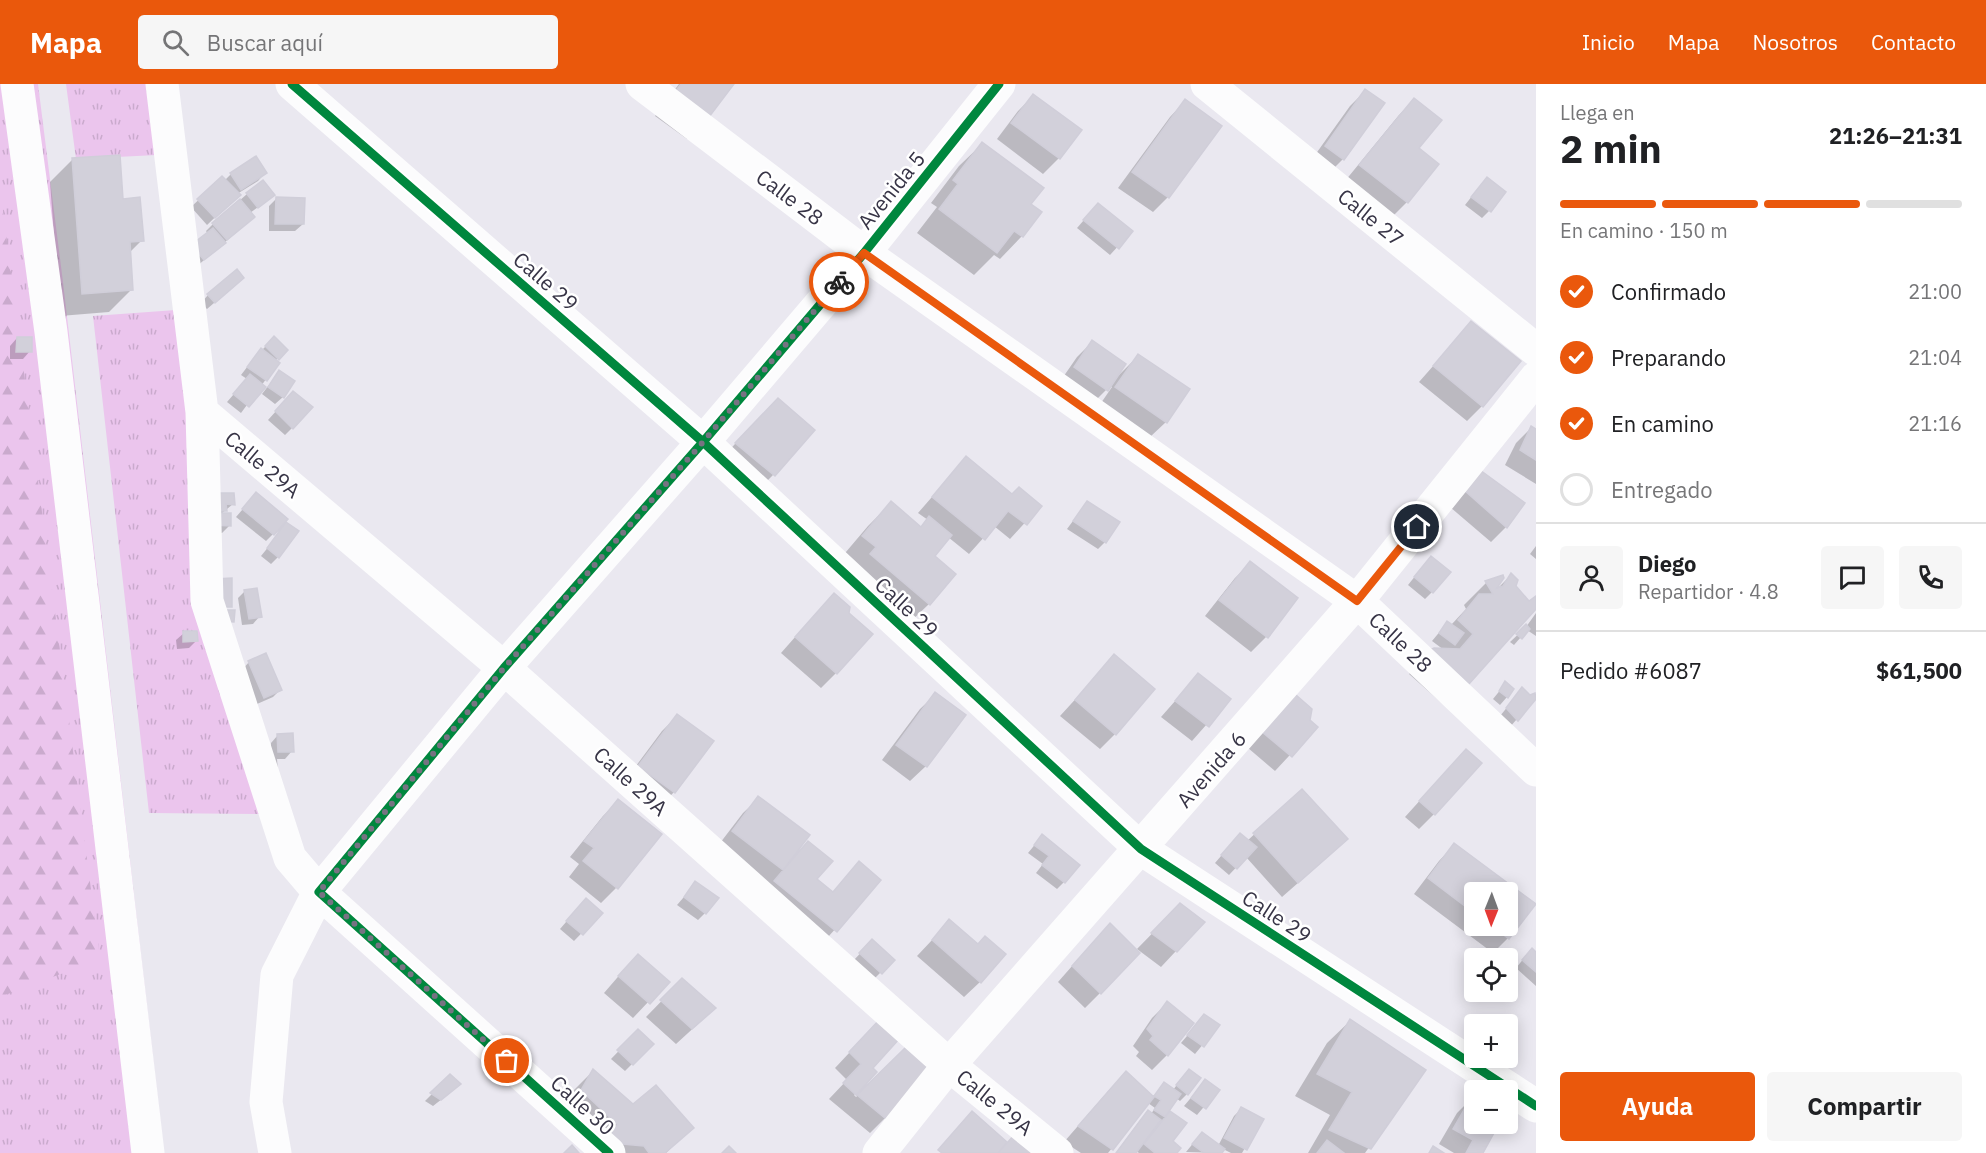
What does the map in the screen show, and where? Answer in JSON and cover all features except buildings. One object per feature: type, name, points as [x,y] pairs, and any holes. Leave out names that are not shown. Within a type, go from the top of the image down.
[{"type":"street","points":[[17,84],[51,332],[148,1153]]},
{"type":"street","name":"Calle 30","points":[[162,84],[202,412],[207,601],[290,858],[319,892],[609,1153]]},
{"type":"street","name":"Calle 29","points":[[292,84],[703,442],[1141,849],[1536,1106]]},
{"type":"street","name":"Calle 28","points":[[642,84],[864,253],[1357,601],[1536,770]]},
{"type":"street","name":"Avenida 5","points":[[275,1153],[266,1102],[277,975],[319,892],[504,668],[703,442],[864,253],[999,84]]},
{"type":"street","name":"Calle 27","points":[[1207,84],[1536,350]]},
{"type":"street","name":"Avenida 6","points":[[879,1153],[949,1065],[1357,601],[1536,378]]},
{"type":"street","name":"Calle 29A","points":[[202,412],[504,668],[949,1065],[1057,1153]]},
{"type":"green space","points":[[0,84],[38,84],[164,1153],[0,1153]]},
{"type":"green space","points":[[66,84],[146,84],[157,155],[76,159]]},
{"type":"green space","points":[[0,188],[100,959],[0,997]]},
{"type":"green space","points":[[176,310],[205,604],[263,814],[149,813],[93,316]]},
{"type":"cycle path","points":[[292,84],[703,442],[1141,849],[1536,1106]]},
{"type":"cycle path","points":[[609,1153],[319,892],[504,668],[703,442],[864,253],[999,84]]},
{"type":"way so far","points":[[507,1061],[319,892],[504,668],[703,442],[839,282]]},
{"type":"route","points":[[839,282],[864,253],[1357,601],[1417,527]]}]
